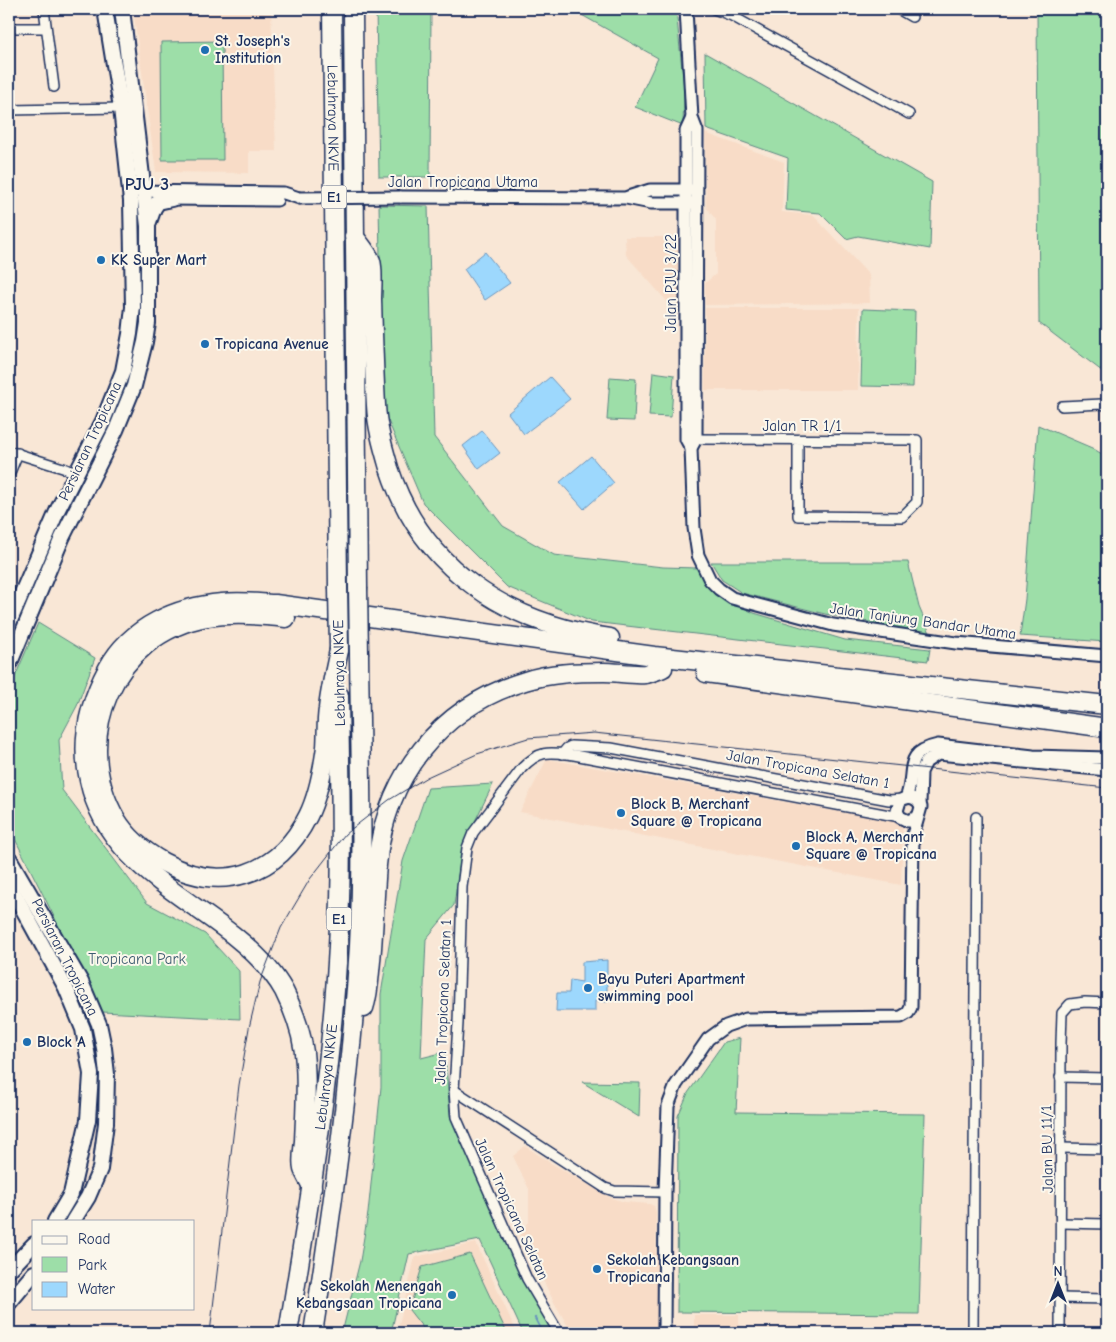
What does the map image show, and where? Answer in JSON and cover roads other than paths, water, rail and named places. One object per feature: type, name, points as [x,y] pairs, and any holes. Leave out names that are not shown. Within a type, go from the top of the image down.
[{"type":"highway","name":"Lebuhraya NKVE","points":[[288,1333],[312,1187],[332,1028],[338,938],[341,800],[332,9]]},
{"type":"highway","name":"Lebuhraya NKVE","points":[[313,1333],[332,1204],[353,1031],[359,945],[359,654],[353,9]]},
{"type":"highway","points":[[354,236],[371,261],[376,405],[380,436],[394,484],[422,533],[444,560],[459,574],[483,594],[500,604],[546,624],[638,644],[659,662]]},
{"type":"highway","points":[[312,1187],[303,1168],[305,1082],[303,1043],[300,1027],[284,990],[274,975],[248,947],[141,866],[113,837],[103,822],[96,805],[86,766],[86,727],[94,696],[118,652],[137,634],[162,618],[200,606],[224,602],[300,607],[1107,728]]},
{"type":"highway","points":[[339,650],[328,710],[326,748],[315,799],[302,826],[279,855],[256,870],[244,874],[232,877],[204,878],[173,868],[158,860],[137,844],[117,821],[102,785],[98,753],[99,726],[108,696],[124,666],[152,640],[168,630],[206,617],[234,615],[309,619],[659,662],[1107,705]]},
{"type":"highway","points":[[353,1031],[359,1022],[367,996],[377,864],[382,830],[387,812],[400,783],[419,752],[430,739],[457,715],[508,686],[544,676],[581,672],[645,674],[659,662]]},
{"type":"main road","name":"Persiaran Tropicana","points":[[9,623],[58,509],[103,421],[127,354],[133,307],[130,196],[120,108],[105,9]]},
{"type":"main road","name":"Persiaran Tropicana","points":[[9,665],[62,538],[116,430],[134,386],[142,359],[148,323],[148,226],[122,9]]},
{"type":"main road","points":[[148,226],[158,202],[172,199]]},
{"type":"main road","points":[[76,474],[89,482]]},
{"type":"main road","name":"Persiaran Tropicana","points":[[9,858],[81,982],[100,1024],[107,1074],[106,1123],[100,1169],[88,1197],[74,1220]]},
{"type":"main road","name":"Persiaran Tropicana","points":[[9,884],[66,988],[83,1029],[91,1074],[88,1120],[71,1194],[56,1220]]},
{"type":"main road","points":[[9,1270],[32,1246]]},
{"type":"main road","points":[[9,1303],[32,1275]]},
{"type":"street","points":[[44,9],[54,87]]},
{"type":"street","name":"Jalan PJU 3/22","points":[[686,9],[692,118],[697,131],[692,190],[691,442],[694,528]]},
{"type":"street","points":[[714,9],[732,16],[909,114]]},
{"type":"street","points":[[898,9],[912,17]]},
{"type":"street","points":[[9,28],[46,28]]},
{"type":"street","points":[[9,110],[120,108]]},
{"type":"street","name":"Jalan Tropicana Utama","points":[[626,198],[650,190],[692,190]]},
{"type":"street","name":"Jalan Tropicana Utama","points":[[145,195],[284,193],[299,198]]},
{"type":"street","points":[[130,196],[145,195]]},
{"type":"street","name":"Jalan Tropicana Utama","points":[[145,195],[172,199],[284,200],[299,198],[400,197],[626,198],[651,203],[692,203]]},
{"type":"street","points":[[1062,406],[1102,404],[1107,406]]},
{"type":"street","name":"Jalan TR 1/1","points":[[691,442],[798,440],[917,440],[917,502],[902,517],[798,516],[798,440]]},
{"type":"street","points":[[9,474],[13,452],[76,474]]},
{"type":"street","name":"Jalan Tanjung Bandar Utama","points":[[694,528],[698,555],[710,580],[732,598],[833,626],[969,645],[1107,656]]},
{"type":"street","name":"Jalan Tropicana Selatan 1","points":[[562,754],[571,746],[611,748],[889,800],[904,798],[908,791],[912,765],[916,755],[926,747],[938,745],[1034,756],[1107,758]]},
{"type":"street","name":"Jalan Tropicana Selatan 1","points":[[665,1192],[614,1191],[605,1188],[454,1090],[462,887],[467,848],[473,833],[530,759],[538,754],[550,752],[902,818]]},
{"type":"street","points":[[664,1333],[668,1106],[676,1085],[708,1039],[726,1026],[746,1019],[901,1016],[908,1014],[911,1008],[913,835],[917,817],[921,811],[921,772],[926,762],[938,754],[1107,770]]},
{"type":"street","points":[[913,835],[897,807],[904,798],[914,798],[920,804]]},
{"type":"street","points":[[902,818],[911,820],[917,817]]},
{"type":"street","points":[[973,1333],[976,818]]},
{"type":"street","name":"Jalan BU 11/1","points":[[1060,1333],[1060,1077],[1062,1013],[1070,1004],[1107,1002]]},
{"type":"street","points":[[1060,1077],[1107,1078]]},
{"type":"street","name":"Jalan Tropicana Selatan","points":[[454,1090],[456,1118],[464,1138],[527,1279],[559,1333]]},
{"type":"street","points":[[1060,1148],[1107,1149]]},
{"type":"street","points":[[1061,1223],[1107,1224]]},
{"type":"street","points":[[1060,1298],[1107,1299]]},
{"type":"water","points":[[485,252],[510,283],[485,300],[464,269]]},
{"type":"water","points":[[550,377],[570,399],[524,434],[508,413]]},
{"type":"water","points":[[482,431],[500,453],[479,469],[463,446]]},
{"type":"water","points":[[591,456],[614,483],[584,509],[560,482]]},
{"type":"water","name":"Bayu Puteri Apartment swimming pool","points":[[607,960],[607,1002],[595,1001],[595,1011],[556,1011],[557,993],[569,993],[570,980],[582,982],[582,962]]},
{"type":"waterway","points":[[535,1318],[543,1333]]},
{"type":"tram line","points":[[210,1333],[239,1085],[249,1028],[260,982],[281,928],[310,879],[345,834],[389,800],[427,777],[477,754],[528,738],[594,733],[1107,788]]},
{"type":"place","name":"St. Joseph's Institution","points":[[205,50]]},
{"type":"place","name":"KK Super Mart","points":[[101,260]]},
{"type":"place","name":"Tropicana Avenue","points":[[205,344]]},
{"type":"place","name":"Block B, Merchant Square @ Tropicana","points":[[621,813]]},
{"type":"place","name":"Block A, Merchant Square @ Tropicana","points":[[796,846]]},
{"type":"place","name":"Bayu Puteri Apartment swimming pool","points":[[588,988]]},
{"type":"place","name":"Block A","points":[[27,1042]]},
{"type":"place","name":"Sekolah Kebangsaan Tropicana","points":[[597,1269]]},
{"type":"place","name":"Sekolah Menengah Kebangsaan Tropicana","points":[[452,1295]]},
{"type":"district","name":"PJU 3","points":[[147,184]]},
{"type":"park label","name":"Tropicana Park","points":[[137,959]]}]
